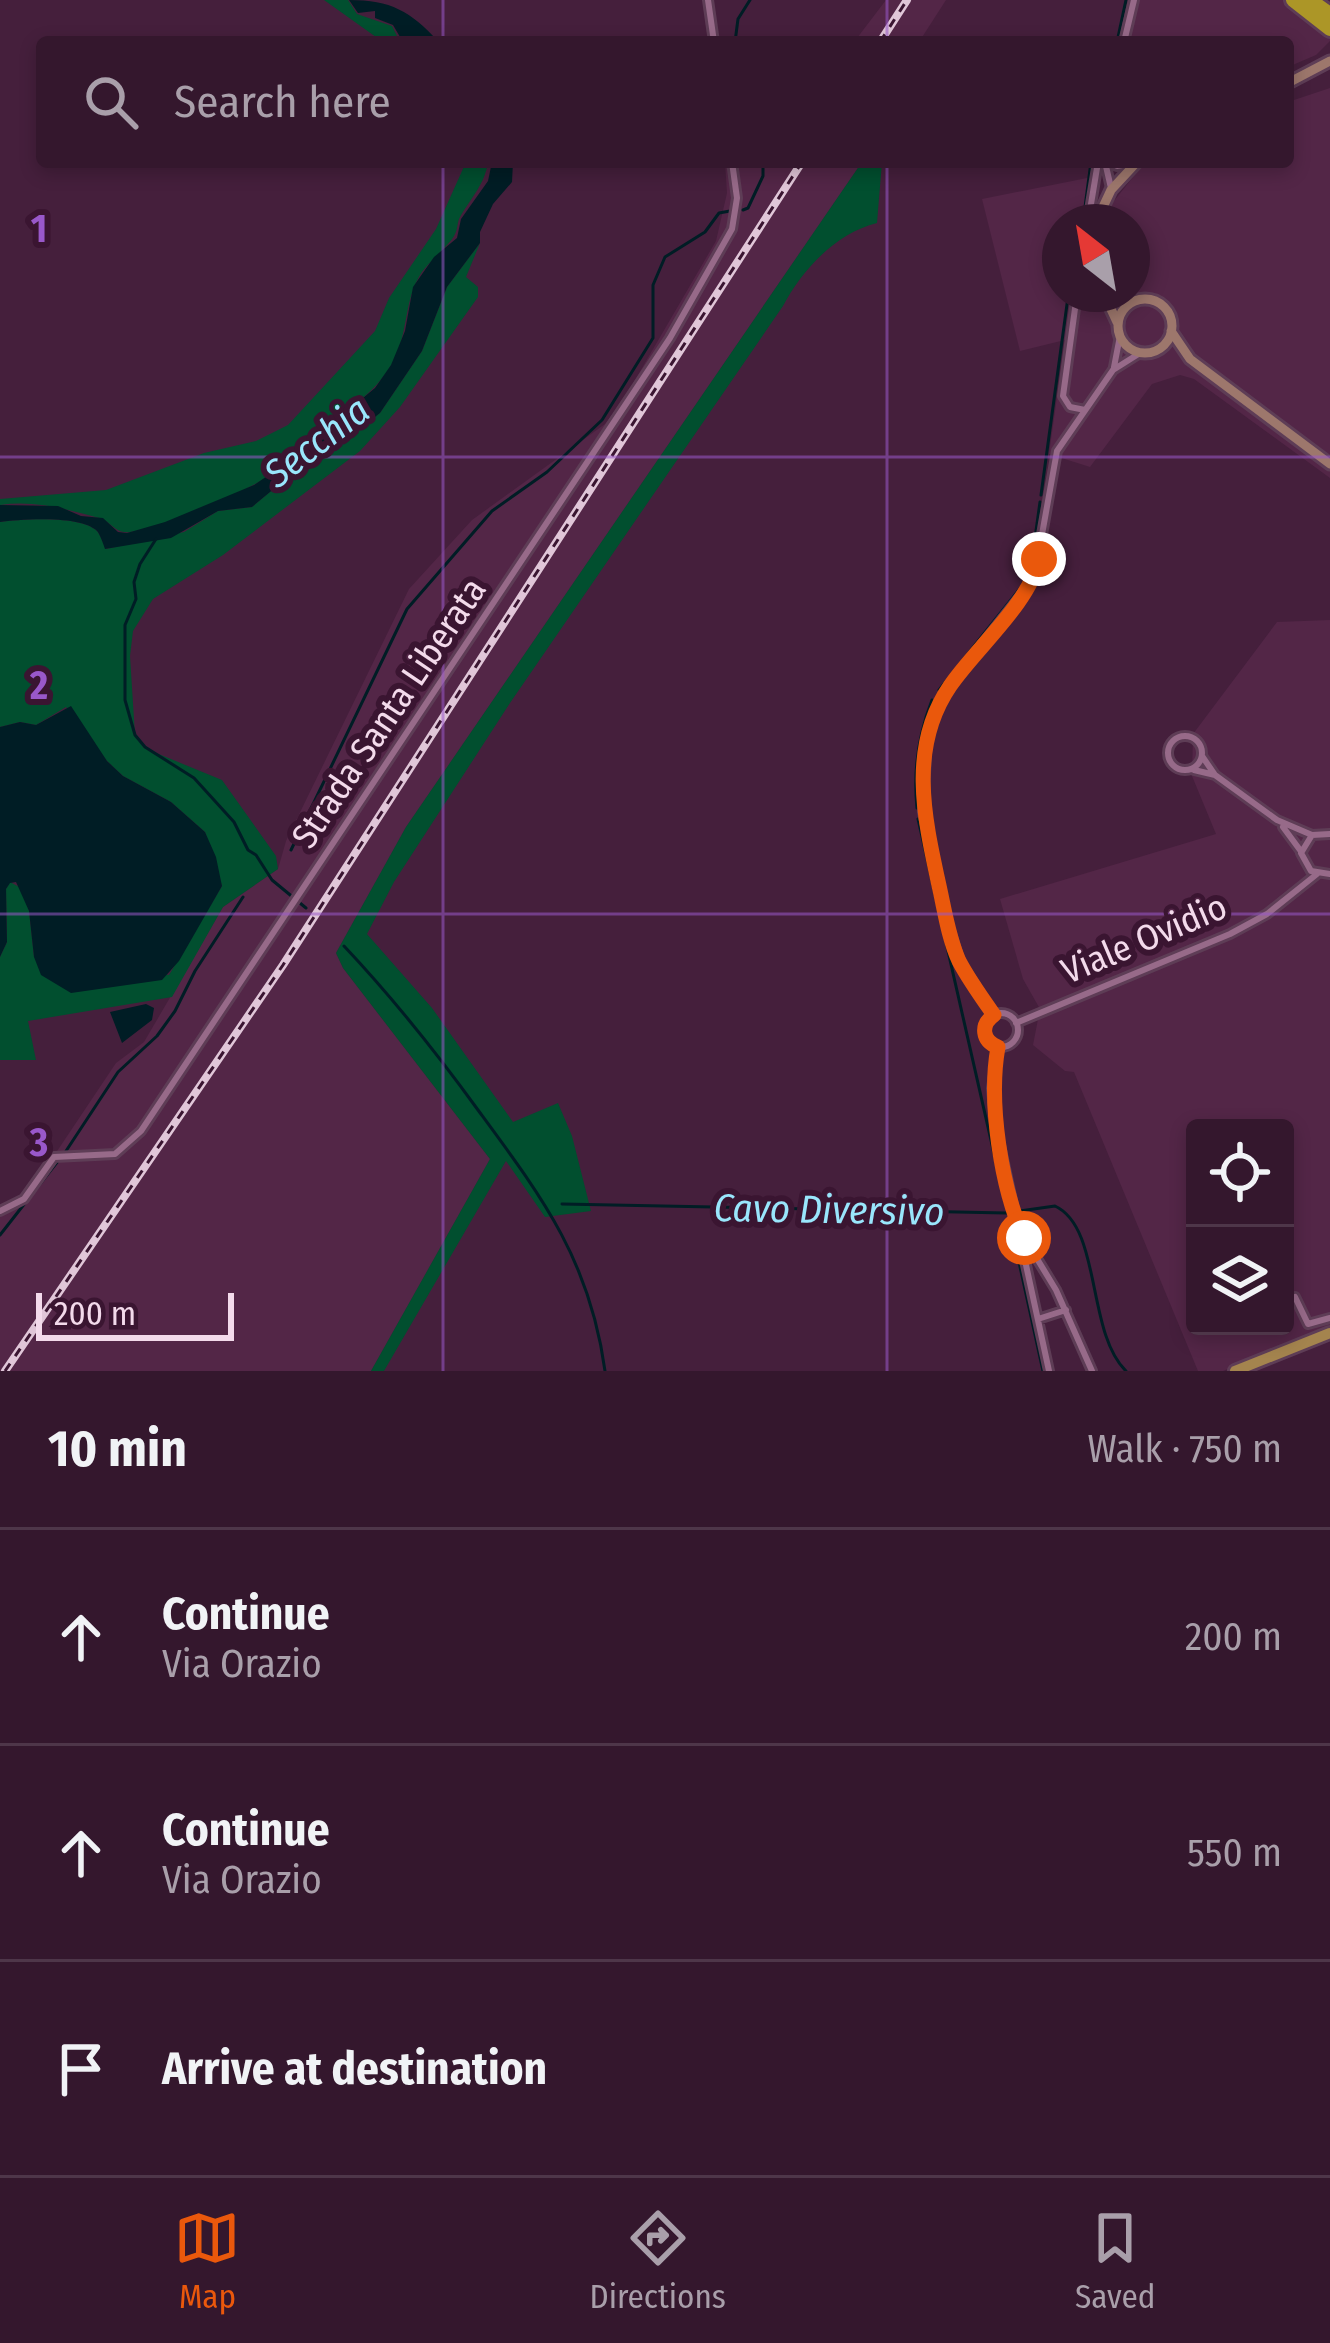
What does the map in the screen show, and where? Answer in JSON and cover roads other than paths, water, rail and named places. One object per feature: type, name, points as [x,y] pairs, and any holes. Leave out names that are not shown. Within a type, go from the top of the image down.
[{"type":"highway","points":[[1293,0],[1330,29]]},
{"type":"highway","points":[[1310,0],[1330,14]]},
{"type":"main road","points":[[1235,1371],[1330,1333]]},
{"type":"street","points":[[708,0],[713,36]]},
{"type":"street","points":[[1125,36],[1134,0]]},
{"type":"street","points":[[1294,80],[1330,61]]},
{"type":"street","name":"Strada Santa Liberata","points":[[0,1211],[24,1199],[54,1157],[107,1156],[133,1142],[670,338],[732,229],[737,198],[733,168]]},
{"type":"street","points":[[1096,204],[1103,168]]},
{"type":"street","points":[[1106,168],[1111,190]]},
{"type":"street","points":[[1103,204],[1131,168]]},
{"type":"street","points":[[1150,300],[1164,308],[1171,331],[1190,359],[1330,464]]},
{"type":"street","points":[[1075,312],[1063,396],[1070,407],[1085,410]]},
{"type":"street","points":[[1112,312],[1130,349],[1140,353]]},
{"type":"street","points":[[1113,370],[1125,312]]},
{"type":"street","points":[[1156,351],[1171,331]]},
{"type":"street","points":[[994,1015],[960,962],[946,918],[923,812],[927,736],[938,704],[954,680],[1034,579],[1054,460],[1085,410],[1113,370],[1140,353],[1156,351],[1190,359]]},
{"type":"street","points":[[1215,775],[1171,764],[1171,743],[1190,737],[1200,745],[1215,775],[1277,820],[1312,835],[1329,832]]},
{"type":"street","points":[[1191,770],[1202,755]]},
{"type":"street","points":[[1277,820],[1306,866],[1317,874],[1330,874]]},
{"type":"street","points":[[1301,854],[1312,835]]},
{"type":"street","name":"Viale Ovidio","points":[[1288,895],[1306,866]]},
{"type":"street","name":"Viale Ovidio","points":[[1016,1023],[1212,943],[1258,919],[1317,874]]},
{"type":"street","points":[[1004,1014],[1016,1023],[1012,1042],[998,1047],[984,1033],[994,1015],[1004,1014]]},
{"type":"street","points":[[998,1047],[992,1099],[1049,1371]]},
{"type":"street","points":[[1017,1222],[1066,1310],[1092,1371]]},
{"type":"street","points":[[1295,1297],[1308,1324],[1330,1318]]},
{"type":"street","points":[[1038,1319],[1066,1310]]},
{"type":"water","points":[[349,0],[377,2],[399,9],[433,36],[399,36],[393,25],[375,18],[375,11],[358,13]]},
{"type":"water","name":"Secchia","points":[[491,168],[513,168],[512,182],[493,204],[480,243],[447,287],[422,351],[380,413],[339,446],[322,449],[252,507],[218,511],[171,538],[105,549],[97,531],[78,522],[0,522],[0,505],[58,506],[81,516],[103,518],[118,532],[127,533],[254,485],[282,466],[303,439],[329,426],[375,388],[405,331],[413,287],[434,257],[457,238],[461,219],[488,181]]},
{"type":"water","points":[[71,706],[107,761],[123,776],[171,802],[205,832],[216,857],[222,886],[179,961],[162,980],[71,993],[41,975],[29,911],[16,882],[6,889],[7,942],[0,957],[0,727],[20,722],[36,725]]},
{"type":"water","points":[[146,1004],[154,1008],[152,1020],[122,1043],[110,1012]]},
{"type":"waterway","points":[[736,36],[738,19],[750,0]]},
{"type":"waterway","points":[[1118,36],[1126,0]]},
{"type":"waterway","points":[[743,210],[748,208],[763,168]]},
{"type":"waterway","points":[[1085,204],[1090,168]]},
{"type":"waterway","points":[[291,850],[407,609],[492,511],[547,472],[602,420],[653,338],[653,285],[665,257],[705,232],[719,213],[730,211]]},
{"type":"waterway","points":[[1041,495],[1066,312]]},
{"type":"waterway","points":[[939,690],[1025,582],[1040,502]]},
{"type":"waterway","points":[[156,539],[140,564],[134,582],[136,599],[125,625],[125,700],[135,735],[145,747],[194,778],[234,822],[248,850],[272,880],[306,908]]},
{"type":"waterway","points":[[917,808],[918,753],[932,700]]},
{"type":"waterway","points":[[918,819],[1005,1202]]},
{"type":"waterway","points":[[66,1151],[118,1072],[157,1036],[175,1011],[243,897]]},
{"type":"waterway","points":[[344,946],[430,1046],[542,1202],[588,1296],[605,1371]]},
{"type":"waterway","points":[[0,1235],[58,1161]]},
{"type":"waterway","name":"Cavo Diversivo","points":[[562,1204],[1006,1213],[1055,1206],[1070,1218],[1080,1236],[1105,1332],[1126,1371]]},
{"type":"waterway","points":[[1011,1226],[1043,1371]]},
{"type":"railway","points":[[884,36],[907,0]]},
{"type":"railway","points":[[5,1371],[283,965],[798,168]]}]
